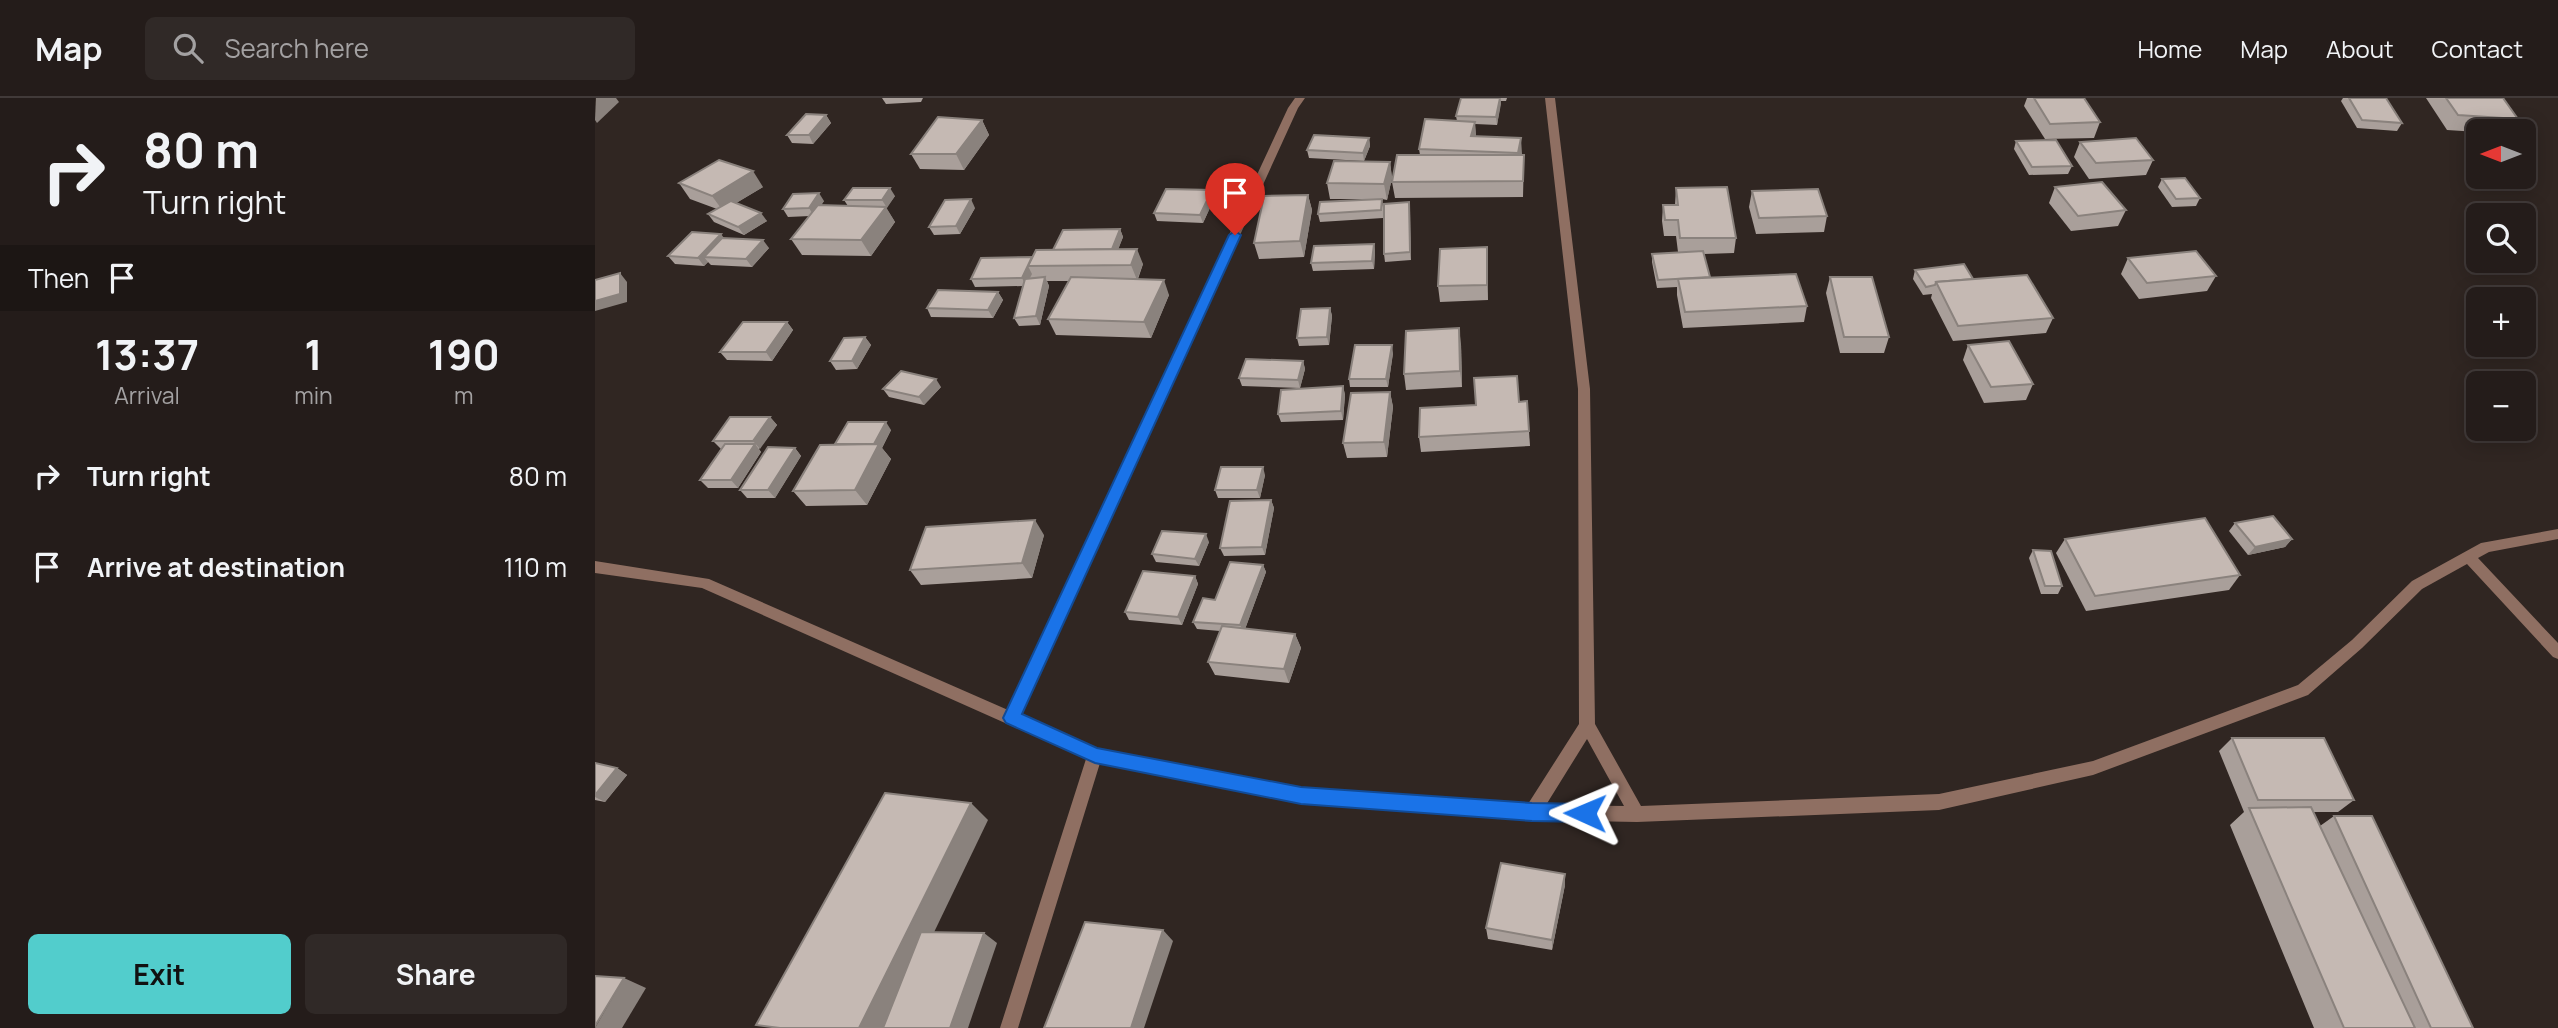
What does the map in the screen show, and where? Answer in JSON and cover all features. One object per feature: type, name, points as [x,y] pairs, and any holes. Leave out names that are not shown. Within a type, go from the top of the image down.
[{"type":"street","points":[[1012,718],[1287,121],[1300,98]]},
{"type":"street","points":[[1550,98],[1584,389],[1587,724],[1637,814]]},
{"type":"street","points":[[595,567],[704,583],[1095,755],[1301,796],[1532,812],[1637,814],[1939,802],[2093,768],[2303,690],[2357,644],[2417,585],[2486,547],[2558,534]]},
{"type":"street","points":[[2469,556],[2558,653]]},
{"type":"street","points":[[1532,812],[1587,724]]},
{"type":"street","points":[[1009,1028],[1095,755]]},
{"type":"building","points":[[1461,98],[1500,98],[1496,117],[1456,116]]},
{"type":"building","points":[[2034,98],[2084,98],[2100,122],[2050,124]]},
{"type":"building","points":[[2349,98],[2386,98],[2402,123],[2362,120]]},
{"type":"building","points":[[2446,98],[2503,98],[2518,119],[2458,115]]},
{"type":"building","points":[[806,114],[826,115],[809,135],[787,135]]},
{"type":"building","points":[[938,117],[982,120],[956,154],[911,154]]},
{"type":"building","points":[[1425,119],[1475,122],[1471,136],[1521,138],[1518,153],[1419,149]]},
{"type":"building","points":[[1314,135],[1369,138],[1363,153],[1307,150]]},
{"type":"building","points":[[2136,138],[2153,160],[2096,163],[2080,142]]},
{"type":"building","points":[[2056,140],[2072,166],[2032,167],[2016,141]]},
{"type":"building","points":[[1397,155],[1524,155],[1523,181],[1392,182]]},
{"type":"building","points":[[719,160],[753,171],[712,196],[679,183]]},
{"type":"building","points":[[1334,161],[1390,162],[1384,184],[1327,183]]},
{"type":"building","points":[[2185,178],[2200,198],[2176,199],[2162,179]]},
{"type":"building","points":[[2102,182],[2126,210],[2078,216],[2055,187]]},
{"type":"building","points":[[1727,187],[1736,238],[1680,238],[1678,220],[1665,220],[1663,205],[1678,205],[1676,188]]},
{"type":"building","points":[[853,188],[890,188],[882,200],[844,200]]},
{"type":"building","points":[[1166,189],[1212,190],[1200,215],[1154,213]]},
{"type":"building","points":[[1818,189],[1827,216],[1759,218],[1752,191]]},
{"type":"building","points":[[819,193],[809,208],[783,209],[793,194]]},
{"type":"building","points":[[1308,195],[1300,241],[1254,243],[1264,196]]},
{"type":"building","points":[[971,199],[956,226],[929,227],[945,200]]},
{"type":"building","points":[[1382,199],[1381,210],[1318,214],[1320,202]]},
{"type":"building","points":[[731,201],[761,213],[738,227],[708,214]]},
{"type":"building","points":[[1409,202],[1410,252],[1384,254],[1384,204]]},
{"type":"building","points":[[818,205],[886,207],[861,240],[791,239]]},
{"type":"building","points":[[1120,229],[1112,249],[1053,250],[1063,230]]},
{"type":"building","points":[[692,232],[721,234],[698,258],[668,256]]},
{"type":"building","points":[[722,238],[763,240],[746,259],[704,257]]},
{"type":"building","points":[[1374,244],[1372,261],[1311,263],[1314,246]]},
{"type":"building","points":[[1487,247],[1487,285],[1438,286],[1440,249]]},
{"type":"building","points":[[1137,249],[1131,265],[1028,266],[1036,250]]},
{"type":"building","points":[[1703,251],[1710,277],[1658,280],[1652,254]]},
{"type":"building","points":[[2196,251],[2216,276],[2147,283],[2128,258]]},
{"type":"building","points":[[1032,257],[1022,278],[971,279],[981,258]]},
{"type":"building","points":[[1964,264],[1973,279],[1936,282],[1935,285],[1926,287],[1915,270]]},
{"type":"building","points":[[620,273],[620,294],[595,301],[595,280]]},
{"type":"building","points":[[1796,274],[1807,306],[1685,312],[1678,279]]},
{"type":"building","points":[[2027,275],[2053,318],[1958,326],[1936,282]]},
{"type":"building","points":[[1045,277],[1036,316],[1014,318],[1025,279]]},
{"type":"building","points":[[1071,277],[1164,280],[1144,322],[1048,319]]},
{"type":"building","points":[[1830,277],[1872,277],[1889,337],[1844,337]]},
{"type":"building","points":[[938,290],[998,292],[988,310],[927,308]]},
{"type":"building","points":[[1330,308],[1327,337],[1297,338],[1301,309]]},
{"type":"building","points":[[743,322],[787,322],[766,352],[720,352]]},
{"type":"building","points":[[1459,328],[1460,371],[1404,374],[1406,331]]},
{"type":"building","points":[[865,337],[852,361],[830,361],[844,338]]},
{"type":"building","points":[[2009,341],[2033,384],[1991,387],[1968,345]]},
{"type":"building","points":[[1355,345],[1392,345],[1386,379],[1349,379]]},
{"type":"building","points":[[1246,359],[1303,361],[1298,380],[1239,378]]},
{"type":"building","points":[[901,371],[936,379],[919,397],[883,389]]},
{"type":"building","points":[[1517,376],[1519,402],[1527,401],[1529,431],[1419,437],[1420,408],[1476,405],[1474,378]]},
{"type":"building","points":[[1343,386],[1341,411],[1278,414],[1281,390]]},
{"type":"building","points":[[1390,392],[1384,442],[1343,443],[1351,393]]},
{"type":"building","points":[[730,417],[770,417],[753,441],[713,441]]},
{"type":"building","points":[[848,422],[886,422],[874,444],[835,444]]},
{"type":"building","points":[[725,444],[755,444],[731,480],[700,480]]},
{"type":"building","points":[[879,444],[855,490],[793,491],[820,445]]},
{"type":"building","points":[[768,447],[795,448],[768,490],[740,490]]},
{"type":"building","points":[[1221,467],[1263,467],[1257,490],[1215,490]]},
{"type":"building","points":[[1271,500],[1262,547],[1220,548],[1230,501]]},
{"type":"building","points":[[2273,516],[2292,539],[2255,547],[2235,523]]},
{"type":"building","points":[[2205,518],[2240,575],[2095,596],[2065,539]]},
{"type":"building","points":[[1035,520],[1022,563],[910,570],[926,527]]},
{"type":"building","points":[[1162,531],[1206,534],[1195,559],[1152,554]]},
{"type":"building","points":[[2033,550],[2051,551],[2062,586],[2045,586]]},
{"type":"building","points":[[1230,562],[1263,565],[1240,625],[1193,622],[1203,598],[1215,600]]},
{"type":"building","points":[[1143,571],[1195,576],[1178,617],[1125,612]]},
{"type":"building","points":[[1222,626],[1295,634],[1284,669],[1208,662]]},
{"type":"building","points":[[2232,738],[2324,738],[2354,800],[2258,800]]},
{"type":"building","points":[[595,763],[617,768],[595,795]]},
{"type":"building","points":[[885,793],[971,803],[859,1028],[780,1028],[756,1025]]},
{"type":"building","points":[[2311,807],[2415,1028],[2344,1028],[2249,808]]},
{"type":"building","points":[[2334,816],[2372,816],[2473,1028],[2431,1028]]},
{"type":"building","points":[[1501,863],[1565,874],[1552,940],[1486,928]]},
{"type":"building","points":[[1085,922],[1163,930],[1131,1028],[1044,1028]]},
{"type":"building","points":[[921,932],[984,933],[950,1028],[883,1028]]},
{"type":"building","points":[[595,976],[624,978],[595,1026]]},
{"type":"route","points":[[1235,235],[1012,718],[1095,755],[1301,796],[1532,812],[1585,813]]}]
